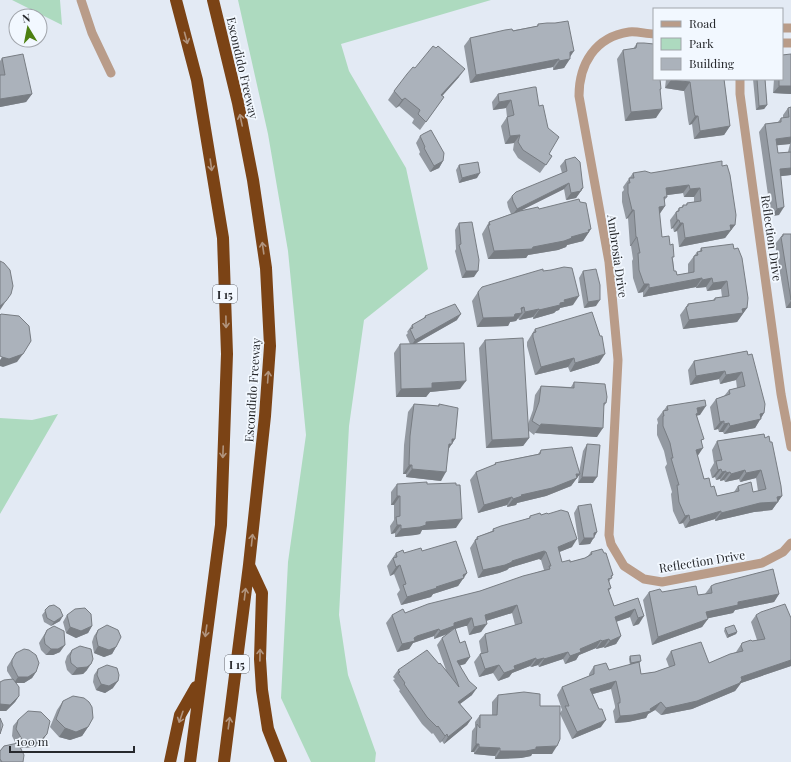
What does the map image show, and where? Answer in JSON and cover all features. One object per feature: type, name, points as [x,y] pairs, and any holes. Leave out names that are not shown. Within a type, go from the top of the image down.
[{"type":"highway","name":"Escondido Freeway","points":[[176,0],[197,80],[223,238],[227,354],[221,525],[199,683],[190,762]]},
{"type":"highway","name":"Escondido Freeway","points":[[212,0],[238,103],[253,180],[266,276],[270,346],[265,416],[249,565],[224,762]]},
{"type":"highway","points":[[249,565],[262,593],[260,659],[262,690],[268,729],[281,762]]},
{"type":"highway","points":[[170,762],[180,715],[199,683]]},
{"type":"street","points":[[81,0],[92,33],[111,73]]},
{"type":"street","name":"Ambrosia Drive","points":[[609,535],[618,360],[608,262],[579,96],[579,84],[583,66],[591,54],[602,43],[616,36],[630,32],[653,34]]},
{"type":"street","name":"Reflection Drive","points":[[740,80],[740,94],[781,394],[791,447]]},
{"type":"street","name":"Reflection Drive","points":[[609,535],[611,544],[624,566],[644,579],[662,582],[762,563],[783,552],[791,543]]},
{"type":"green space","points":[[12,0],[60,0],[62,25],[48,18],[48,8],[28,8]]},
{"type":"green space","points":[[238,0],[491,0],[341,44],[349,71],[406,168],[428,269],[364,320],[349,426],[339,615],[348,675],[376,753],[375,762],[311,762],[281,698],[288,562],[306,435],[288,251],[268,134]]},
{"type":"green space","points":[[58,414],[0,514],[0,418],[32,420]]},
{"type":"building","points":[[568,21],[574,51],[570,52],[570,59],[559,61],[559,59],[476,75],[470,38],[505,30],[512,29],[513,31],[538,26],[538,24]]},
{"type":"building","points":[[637,43],[653,44],[653,80],[660,80],[662,109],[631,112],[623,50],[636,48]]},
{"type":"building","points":[[433,46],[436,48],[438,46],[465,69],[441,95],[444,97],[426,122],[418,114],[420,110],[405,98],[402,100],[394,91],[413,67],[415,68]]},
{"type":"building","points":[[23,54],[32,94],[0,99],[0,75],[5,75],[2,58]]},
{"type":"building","points":[[791,54],[791,86],[779,86],[779,80],[783,80],[783,55]]},
{"type":"building","points":[[671,80],[724,80],[730,126],[700,131],[698,116],[695,116],[694,112],[690,82]]},
{"type":"building","points":[[757,80],[765,80],[767,105],[759,106]]},
{"type":"building","points":[[536,87],[539,106],[543,105],[548,128],[559,137],[549,154],[552,156],[546,165],[523,150],[518,142],[520,135],[510,136],[507,117],[514,115],[511,100],[499,102],[498,94]]},
{"type":"building","points":[[791,107],[791,137],[776,139],[778,153],[791,152],[791,168],[780,169],[784,207],[777,209],[765,124],[781,122],[781,118],[789,117],[788,108]]},
{"type":"building","points":[[431,130],[444,153],[443,161],[434,166],[424,148],[425,147],[420,136]]},
{"type":"building","points":[[575,157],[580,162],[583,188],[581,191],[571,193],[569,183],[517,209],[512,196],[516,192],[567,171],[565,160]]},
{"type":"building","points":[[722,161],[722,166],[727,165],[730,175],[736,215],[735,225],[730,225],[731,230],[685,238],[683,223],[680,223],[679,220],[677,220],[676,212],[679,211],[679,208],[683,207],[683,205],[687,205],[687,203],[701,201],[700,188],[690,189],[689,185],[666,188],[667,197],[664,197],[665,206],[659,207],[662,237],[669,236],[670,245],[673,244],[674,257],[672,257],[674,271],[676,271],[677,275],[694,272],[694,256],[698,255],[697,252],[702,251],[701,248],[733,244],[734,249],[738,248],[742,258],[748,298],[747,308],[742,309],[743,313],[689,320],[686,307],[688,304],[715,300],[715,298],[729,296],[727,281],[713,283],[712,278],[702,280],[702,278],[649,288],[649,284],[644,284],[639,270],[638,253],[640,253],[636,237],[634,210],[632,210],[628,193],[628,183],[630,183],[629,178],[634,178],[633,173],[645,171],[651,173]]},
{"type":"building","points":[[478,162],[480,173],[462,178],[459,165]]},
{"type":"building","points":[[579,199],[580,202],[586,203],[591,229],[588,230],[589,232],[571,237],[572,238],[564,241],[533,247],[532,249],[494,251],[488,225],[490,225],[489,222],[520,211],[538,207],[539,209]]},
{"type":"building","points":[[472,222],[479,260],[478,271],[466,271],[459,245],[461,244],[459,223]]},
{"type":"building","points":[[783,234],[791,234],[791,300],[781,237]]},
{"type":"building","points":[[0,261],[10,270],[13,286],[11,294],[0,306]]},
{"type":"building","points":[[564,267],[572,268],[579,296],[564,300],[565,302],[560,303],[560,305],[539,310],[525,312],[524,307],[521,308],[522,313],[515,314],[514,317],[483,318],[478,292],[482,287],[543,269],[543,271]]},
{"type":"building","points":[[596,269],[600,285],[600,300],[588,302],[583,271]]},
{"type":"building","points":[[455,304],[461,314],[415,340],[410,329],[413,328],[412,325],[426,317],[425,316]]},
{"type":"building","points":[[592,312],[600,336],[602,336],[605,354],[575,363],[574,358],[541,367],[533,337],[533,333],[536,332],[535,329]]},
{"type":"building","points":[[1,314],[19,316],[29,326],[31,341],[23,354],[9,359],[0,356]]},
{"type":"building","points":[[523,338],[529,438],[492,440],[485,340]]},
{"type":"building","points":[[464,343],[466,381],[432,383],[432,388],[401,389],[400,344]]},
{"type":"building","points":[[747,351],[748,355],[752,354],[765,404],[764,413],[760,414],[761,419],[730,426],[729,423],[724,424],[724,421],[720,422],[716,399],[730,394],[729,390],[745,386],[742,372],[726,375],[725,371],[696,376],[694,361]]},
{"type":"building","points":[[574,382],[605,384],[607,397],[606,403],[604,403],[603,428],[541,424],[540,426],[532,421],[539,402],[541,386],[574,388]]},
{"type":"building","points":[[705,400],[706,406],[697,408],[698,413],[696,414],[704,439],[701,440],[703,448],[696,450],[704,479],[709,478],[711,487],[714,486],[717,496],[739,491],[738,486],[751,482],[753,492],[766,489],[761,470],[746,473],[745,470],[731,474],[730,472],[726,473],[726,471],[722,472],[721,469],[718,470],[716,461],[722,460],[717,441],[764,434],[765,438],[769,436],[770,442],[772,442],[782,496],[777,497],[778,502],[760,503],[721,513],[721,511],[690,520],[689,515],[685,516],[679,502],[677,485],[679,485],[671,458],[673,458],[670,443],[663,426],[663,411],[668,410],[667,406]]},
{"type":"building","points":[[414,404],[439,406],[439,404],[458,408],[455,439],[452,439],[452,444],[449,444],[446,472],[412,469],[412,465],[409,465],[410,436]]},
{"type":"building","points":[[587,444],[600,445],[597,477],[582,477]]},
{"type":"building","points":[[572,447],[580,474],[576,474],[577,478],[552,488],[521,495],[522,496],[513,499],[512,497],[484,505],[476,472],[496,464],[495,463],[540,454],[541,450]]},
{"type":"building","points":[[427,482],[427,484],[456,483],[456,485],[460,485],[462,519],[426,522],[426,525],[420,527],[401,529],[401,525],[397,525],[396,517],[400,516],[400,496],[397,496],[397,484]]},
{"type":"building","points":[[591,504],[597,532],[594,533],[594,538],[584,538],[578,506]]},
{"type":"building","points":[[561,510],[568,512],[577,539],[558,547],[562,562],[570,560],[570,562],[585,558],[592,554],[591,552],[602,549],[604,553],[606,553],[613,575],[611,576],[612,578],[608,579],[611,588],[608,589],[614,606],[638,598],[644,616],[638,618],[635,609],[615,617],[621,636],[610,641],[609,639],[601,640],[580,649],[581,652],[570,656],[568,652],[544,659],[536,660],[536,658],[514,666],[515,669],[504,673],[499,665],[485,669],[480,654],[488,652],[485,634],[522,623],[517,605],[485,615],[487,624],[474,627],[472,618],[470,618],[454,623],[454,626],[440,631],[439,629],[417,636],[414,638],[415,641],[402,644],[392,615],[403,609],[405,613],[428,604],[480,591],[523,576],[550,569],[549,566],[551,566],[546,552],[544,551],[512,561],[505,565],[483,570],[475,540],[478,539],[477,537],[494,531],[493,529],[501,526],[530,518],[530,516],[540,513],[541,515],[548,514]]},
{"type":"building","points":[[456,541],[467,573],[463,575],[464,578],[407,597],[403,585],[406,584],[400,565],[396,567],[393,558],[397,557],[396,553],[403,550],[404,553],[421,548],[422,551]]},
{"type":"building","points":[[773,569],[779,594],[738,602],[738,605],[706,612],[708,619],[658,637],[649,592],[660,589],[662,592],[696,586],[698,595],[712,593],[711,586],[715,584]]},
{"type":"building","points":[[785,604],[791,618],[791,660],[741,677],[742,680],[740,683],[697,701],[666,708],[661,702],[650,709],[651,711],[633,715],[620,716],[618,703],[620,703],[620,699],[616,681],[590,689],[599,709],[602,709],[606,720],[577,732],[565,706],[569,706],[562,687],[594,674],[594,666],[606,663],[609,670],[639,662],[641,674],[655,672],[675,665],[671,651],[701,642],[709,663],[730,654],[743,651],[741,646],[742,643],[751,640],[765,639],[756,615]]},
{"type":"building","points":[[54,605],[60,609],[63,616],[54,622],[47,618],[45,610],[49,606]]},
{"type":"building","points":[[85,608],[91,614],[92,626],[81,631],[70,627],[67,615],[75,609]]},
{"type":"building","points":[[107,625],[118,630],[121,637],[116,647],[109,650],[98,646],[96,636],[98,630]]},
{"type":"building","points":[[734,625],[737,632],[728,635],[725,628]]},
{"type":"building","points":[[54,626],[64,631],[65,645],[58,649],[51,649],[45,644],[44,637],[47,630]]},
{"type":"building","points":[[455,628],[460,643],[465,641],[470,657],[457,661],[469,681],[477,688],[458,702],[472,718],[448,737],[447,734],[445,736],[438,726],[437,727],[427,717],[404,684],[405,683],[398,673],[400,672],[398,670],[427,650],[439,664],[440,663],[459,687],[442,638]]},
{"type":"building","points":[[80,646],[91,649],[93,659],[91,664],[87,667],[77,668],[71,663],[70,656],[72,650]]},
{"type":"building","points":[[24,649],[29,650],[36,655],[39,663],[36,672],[28,677],[18,677],[12,665],[12,660],[16,653]]},
{"type":"building","points":[[640,655],[641,661],[631,663],[630,656]]},
{"type":"building","points":[[107,665],[117,668],[119,675],[118,681],[109,686],[101,684],[97,675],[98,669]]},
{"type":"building","points":[[13,679],[19,687],[19,696],[10,705],[0,704],[0,682]]},
{"type":"building","points":[[524,692],[540,694],[540,706],[560,706],[560,739],[557,746],[536,747],[536,749],[526,751],[500,751],[500,748],[479,747],[479,744],[476,744],[477,724],[480,728],[480,715],[497,715],[498,695]]},
{"type":"building","points":[[73,696],[84,698],[89,702],[92,707],[93,718],[88,727],[76,732],[65,728],[56,719],[63,701]]},
{"type":"building","points":[[28,711],[41,712],[50,721],[47,734],[40,741],[23,741],[16,729],[18,720]]},
{"type":"building","points":[[0,718],[3,725],[0,734]]},
{"type":"building","points":[[18,743],[24,755],[23,762],[2,762],[0,759],[0,751],[4,746]]}]
